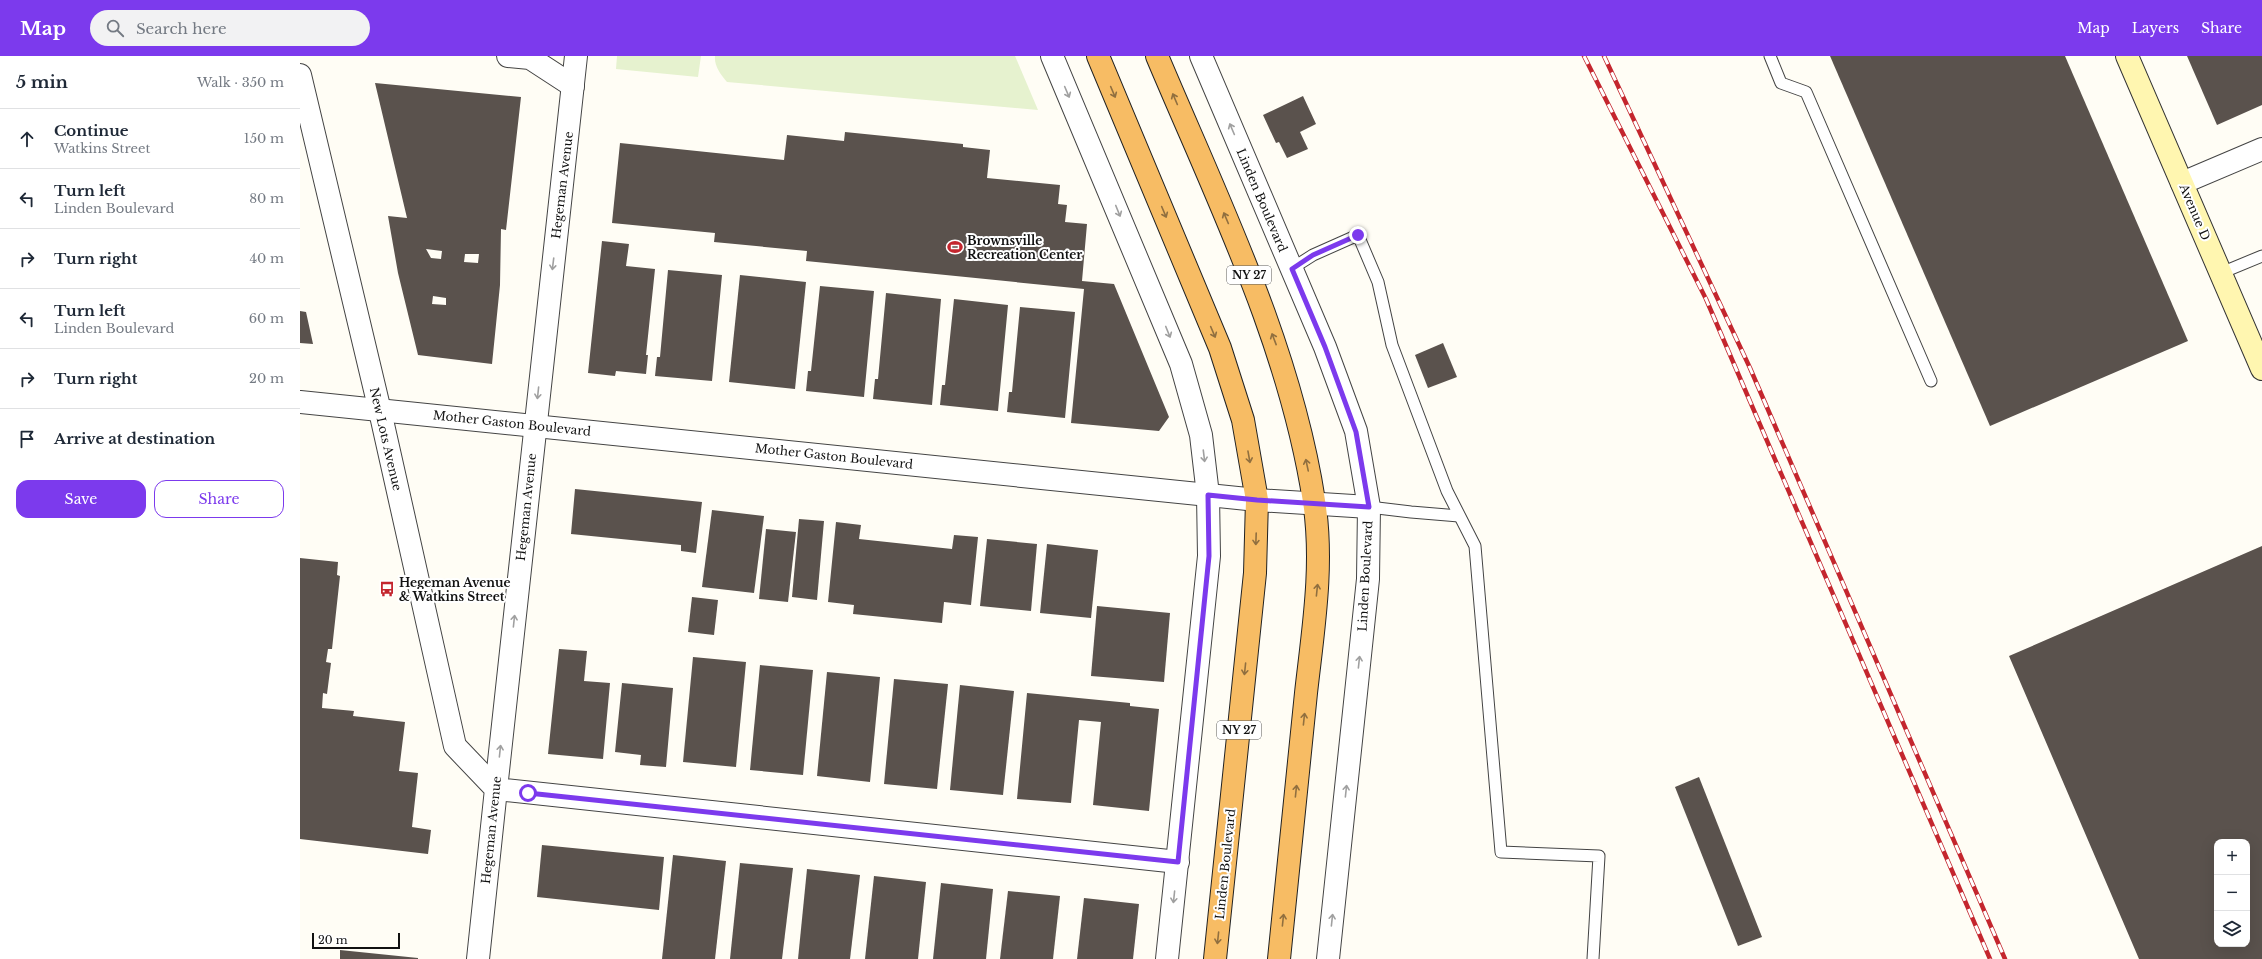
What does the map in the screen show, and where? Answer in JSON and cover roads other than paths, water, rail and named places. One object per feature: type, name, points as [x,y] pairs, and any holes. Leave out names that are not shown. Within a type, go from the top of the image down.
[{"type":"highway","name":"Linden Boulevard","points":[[1098,56],[1220,348],[1243,420],[1257,500],[1255,573],[1215,959]]},
{"type":"highway","name":"NY 27","points":[[1157,56],[1242,258],[1278,351],[1298,418],[1315,503],[1319,574],[1279,959]]},
{"type":"main road","name":"Avenue D","points":[[2127,56],[2262,369]]},
{"type":"street","points":[[508,56],[530,58],[574,86]]},
{"type":"street","name":"Hegeman Avenue","points":[[478,959],[534,425],[574,86],[576,56]]},
{"type":"street","points":[[1052,56],[1181,364],[1201,435],[1208,495],[1209,556],[1167,959]]},
{"type":"street","name":"Linden Boulevard","points":[[1201,56],[1325,347],[1356,432],[1369,507],[1368,580],[1328,959]]},
{"type":"street","name":"New Lots Avenue","points":[[300,75],[380,411],[455,746],[496,789]]},
{"type":"street","points":[[2182,182],[2262,149]]},
{"type":"street","name":"Mother Gaston Boulevard","points":[[300,402],[1257,500],[1369,507]]},
{"type":"street","points":[[496,789],[1178,862]]},
{"type":"lane","points":[[1770,56],[1781,83],[1806,92],[1931,381]]},
{"type":"lane","points":[[1292,269],[1313,255],[1358,235],[1378,282],[1392,345],[1447,491],[1474,546],[1501,852],[1599,856],[1593,959]]},
{"type":"lane","points":[[2221,273],[2262,256]]},
{"type":"lane","points":[[1369,507],[1459,516]]},
{"type":"railway","points":[[1584,56],[1706,299],[1990,959]]},
{"type":"railway","points":[[1604,56],[1750,368],[2005,959]]},
{"type":"place","name":"Brownsville Recreation Center","points":[[955,247]]},
{"type":"place","name":"Hegeman Avenue & Watkins Street","points":[[387,589]]}]
